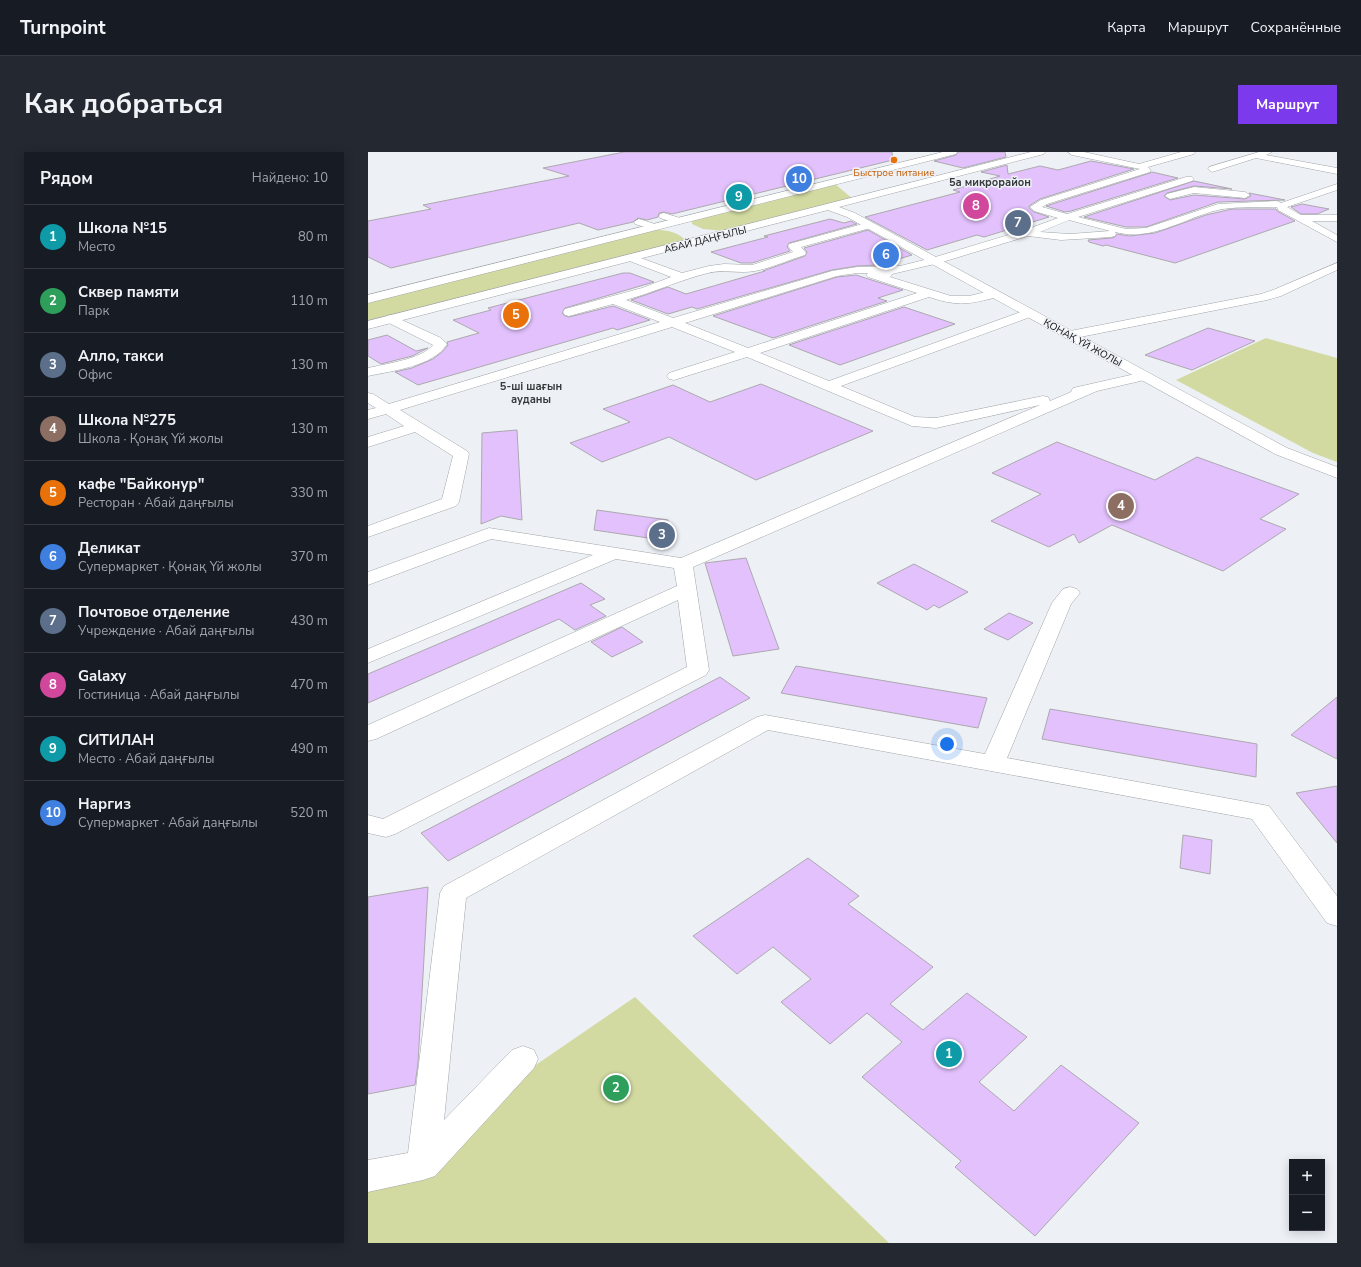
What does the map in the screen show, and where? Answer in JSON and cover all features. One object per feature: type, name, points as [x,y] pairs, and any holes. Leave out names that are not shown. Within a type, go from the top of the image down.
[{"type":"street","name":"АБАЙ ДАҢҒЫЛЫ","points":[[368,299],[654,227],[665,220],[679,221],[953,152]]},
{"type":"street","name":"АБАЙ ДАҢҒЫЛЫ","points":[[368,325],[1042,152]]},
{"type":"street","points":[[1072,152],[1140,166],[1147,170],[1044,202],[1035,207],[1037,209],[1126,232]]},
{"type":"street","points":[[1140,166],[1191,152]]},
{"type":"street","points":[[1212,169],[1268,152]]},
{"type":"street","points":[[1257,156],[1337,171]]},
{"type":"street","points":[[885,279],[885,275],[888,272],[936,262],[1187,178],[1200,190]]},
{"type":"street","points":[[1029,232],[1046,237],[1062,238],[1147,231],[1218,207],[1279,205],[1337,187]]},
{"type":"street","points":[[1161,199],[1190,190],[1252,196],[1266,199],[1279,205],[1282,210],[1337,239]]},
{"type":"street","points":[[1218,207],[1226,200],[1221,193]]},
{"type":"street","name":"ҚОНАҚ ҮЙ ЖОЛЫ","points":[[830,207],[851,215],[1282,451],[1337,473]]},
{"type":"street","points":[[1087,222],[1109,215]]},
{"type":"street","points":[[1299,218],[1337,218]]},
{"type":"street","points":[[665,220],[707,238]]},
{"type":"street","points":[[639,222],[654,227]]},
{"type":"street","points":[[570,312],[666,284],[682,277],[724,267],[753,268],[801,254],[793,246],[870,226]]},
{"type":"street","points":[[631,258],[682,277]]},
{"type":"street","points":[[1070,335],[1277,293],[1337,266]]},
{"type":"street","points":[[368,415],[836,273],[857,270],[899,269]]},
{"type":"street","points":[[857,270],[927,294],[950,300],[959,301],[994,294]]},
{"type":"street","points":[[674,376],[927,294]]},
{"type":"street","points":[[614,300],[747,352],[912,421],[936,424],[1144,376]]},
{"type":"street","points":[[828,386],[1028,312]]},
{"type":"street","points":[[368,372],[422,358],[434,353],[440,348],[440,344],[436,341],[391,319]]},
{"type":"street","points":[[368,579],[489,533],[683,564],[1092,388]]},
{"type":"street","points":[[368,397],[461,454],[450,502],[368,532]]},
{"type":"street","points":[[368,442],[416,427]]},
{"type":"street","points":[[368,657],[614,553]]},
{"type":"street","points":[[368,824],[386,828],[698,670],[683,564]]},
{"type":"street","points":[[368,734],[686,589]]},
{"type":"street","points":[[994,763],[1062,603],[1070,593]]},
{"type":"street","points":[[423,1165],[453,893],[765,722],[1260,812],[1337,916]]},
{"type":"street","points":[[368,1176],[423,1165],[523,1059]]},
{"type":"green space","points":[[835,184],[853,199],[725,231],[703,229],[692,224],[692,220]]},
{"type":"green space","points":[[655,230],[674,233],[684,239],[682,241],[368,321],[368,303]]},
{"type":"green space","points":[[1266,338],[1337,358],[1337,462],[1313,453],[1176,380]]},
{"type":"green space","points":[[635,997],[889,1243],[368,1243],[368,1180]]},
{"type":"building","points":[[624,152],[892,152],[893,160],[672,214],[664,212],[659,213],[658,217],[647,220],[638,218],[633,222],[598,230],[579,223],[391,268],[368,257],[368,221],[431,209],[423,205],[569,176],[543,168]]},
{"type":"building","points":[[958,152],[1005,152],[1006,157],[963,168],[934,161],[956,155]]},
{"type":"building","points":[[1091,161],[1134,169],[1040,199],[1029,206],[1029,208],[1034,212],[1049,217],[984,237],[977,235],[927,250],[865,217],[960,192],[953,190],[1000,176],[981,172],[1007,165],[1008,174],[1040,166],[1058,170]]},
{"type":"building","points":[[1152,172],[1178,178],[1071,211],[1065,212],[1046,206],[1150,173]]},
{"type":"building","points":[[1194,181],[1232,189],[1194,186],[1167,193],[1164,196],[1170,200],[1194,195],[1245,199],[1251,196],[1249,193],[1285,200],[1218,202],[1146,227],[1126,227],[1084,217]]},
{"type":"building","points":[[1302,204],[1329,209],[1317,214],[1301,214],[1291,207]]},
{"type":"building","points":[[1232,209],[1276,209],[1295,221],[1175,263],[1106,245],[1103,246],[1089,242],[1088,240],[1111,238],[1115,237],[1117,234],[1129,236],[1155,233],[1206,215]]},
{"type":"building","points":[[830,219],[844,223],[851,221],[857,224],[789,243],[787,247],[790,251],[752,263],[741,263],[711,252],[768,237],[764,236]]},
{"type":"building","points":[[868,230],[912,255],[879,265],[857,266],[832,270],[697,309],[692,307],[668,314],[631,300],[668,287],[686,294],[765,271],[763,271],[805,256],[807,252],[804,248]]},
{"type":"building","points":[[623,273],[630,273],[654,282],[565,308],[562,313],[569,317],[613,306],[650,320],[617,330],[613,328],[418,385],[395,372],[412,368],[433,359],[448,345],[447,342],[479,333],[453,320],[491,310],[488,308]]},
{"type":"building","points":[[856,275],[903,290],[878,298],[887,301],[773,338],[713,316],[837,277]]},
{"type":"building","points":[[904,307],[955,324],[840,365],[789,345]]},
{"type":"building","points":[[1208,328],[1255,341],[1192,370],[1145,355]]},
{"type":"building","points":[[387,335],[416,351],[428,348],[412,356],[381,364],[368,356],[368,340]]},
{"type":"building","points":[[761,384],[873,431],[756,480],[669,437],[602,462],[570,443],[630,422],[603,409],[673,385],[710,402]]},
{"type":"building","points":[[517,430],[522,520],[501,516],[481,524],[482,433]]},
{"type":"building","points":[[1057,442],[1155,480],[1197,457],[1299,494],[1260,519],[1286,529],[1223,571],[1112,525],[1079,543],[1074,534],[1049,547],[991,521],[1041,494],[992,473]]},
{"type":"building","points":[[597,510],[668,520],[668,533],[662,540],[594,530]]},
{"type":"building","points":[[746,558],[779,649],[733,656],[705,563]]},
{"type":"building","points":[[914,564],[968,592],[939,608],[934,605],[927,610],[877,583]]},
{"type":"building","points":[[581,583],[605,599],[590,605],[606,616],[575,630],[559,619],[368,703],[368,674]]},
{"type":"building","points":[[1009,613],[1033,623],[1008,640],[984,629]]},
{"type":"building","points":[[622,627],[643,642],[612,657],[591,642]]},
{"type":"building","points":[[796,666],[987,698],[978,728],[781,693]]},
{"type":"building","points":[[720,677],[750,698],[448,861],[421,833]]},
{"type":"building","points":[[1337,697],[1337,759],[1291,735]]},
{"type":"building","points":[[1050,709],[1257,744],[1256,777],[1042,739]]},
{"type":"building","points":[[1337,786],[1337,843],[1296,793]]},
{"type":"building","points":[[1183,835],[1212,840],[1210,874],[1180,868]]},
{"type":"building","points":[[808,858],[859,896],[848,904],[933,967],[890,1004],[923,1030],[967,993],[1027,1037],[979,1082],[1014,1111],[1061,1065],[1139,1123],[1035,1236],[955,1167],[961,1161],[862,1077],[902,1042],[867,1013],[830,1044],[781,1002],[811,979],[773,947],[737,974],[693,936]]},
{"type":"building","points":[[428,887],[418,1063],[415,1085],[368,1094],[368,897]]},
{"type":"place","name":"Быстрое питание","points":[[894,160]]},
{"type":"place","name":"Наргиз","points":[[799,179]]},
{"type":"place","name":"СИТИЛАН","points":[[739,197]]},
{"type":"place","name":"Galaxy","points":[[976,206]]},
{"type":"place","name":"Почтовое отделение","points":[[1018,223]]},
{"type":"place","name":"Деликат","points":[[886,255]]},
{"type":"place","name":"кафе \"Байконур\"","points":[[516,315]]},
{"type":"place","name":"Школа №275","points":[[1121,506]]},
{"type":"place","name":"Алло, такси","points":[[662,535]]},
{"type":"place","name":"Школа №15","points":[[949,1054]]},
{"type":"place","name":"Сквер памяти","points":[[616,1088]]},
{"type":"district","name":"5а микрорайон","points":[[990,182]]},
{"type":"district","name":"5-ші шағын ауданы","points":[[531,392]]}]
